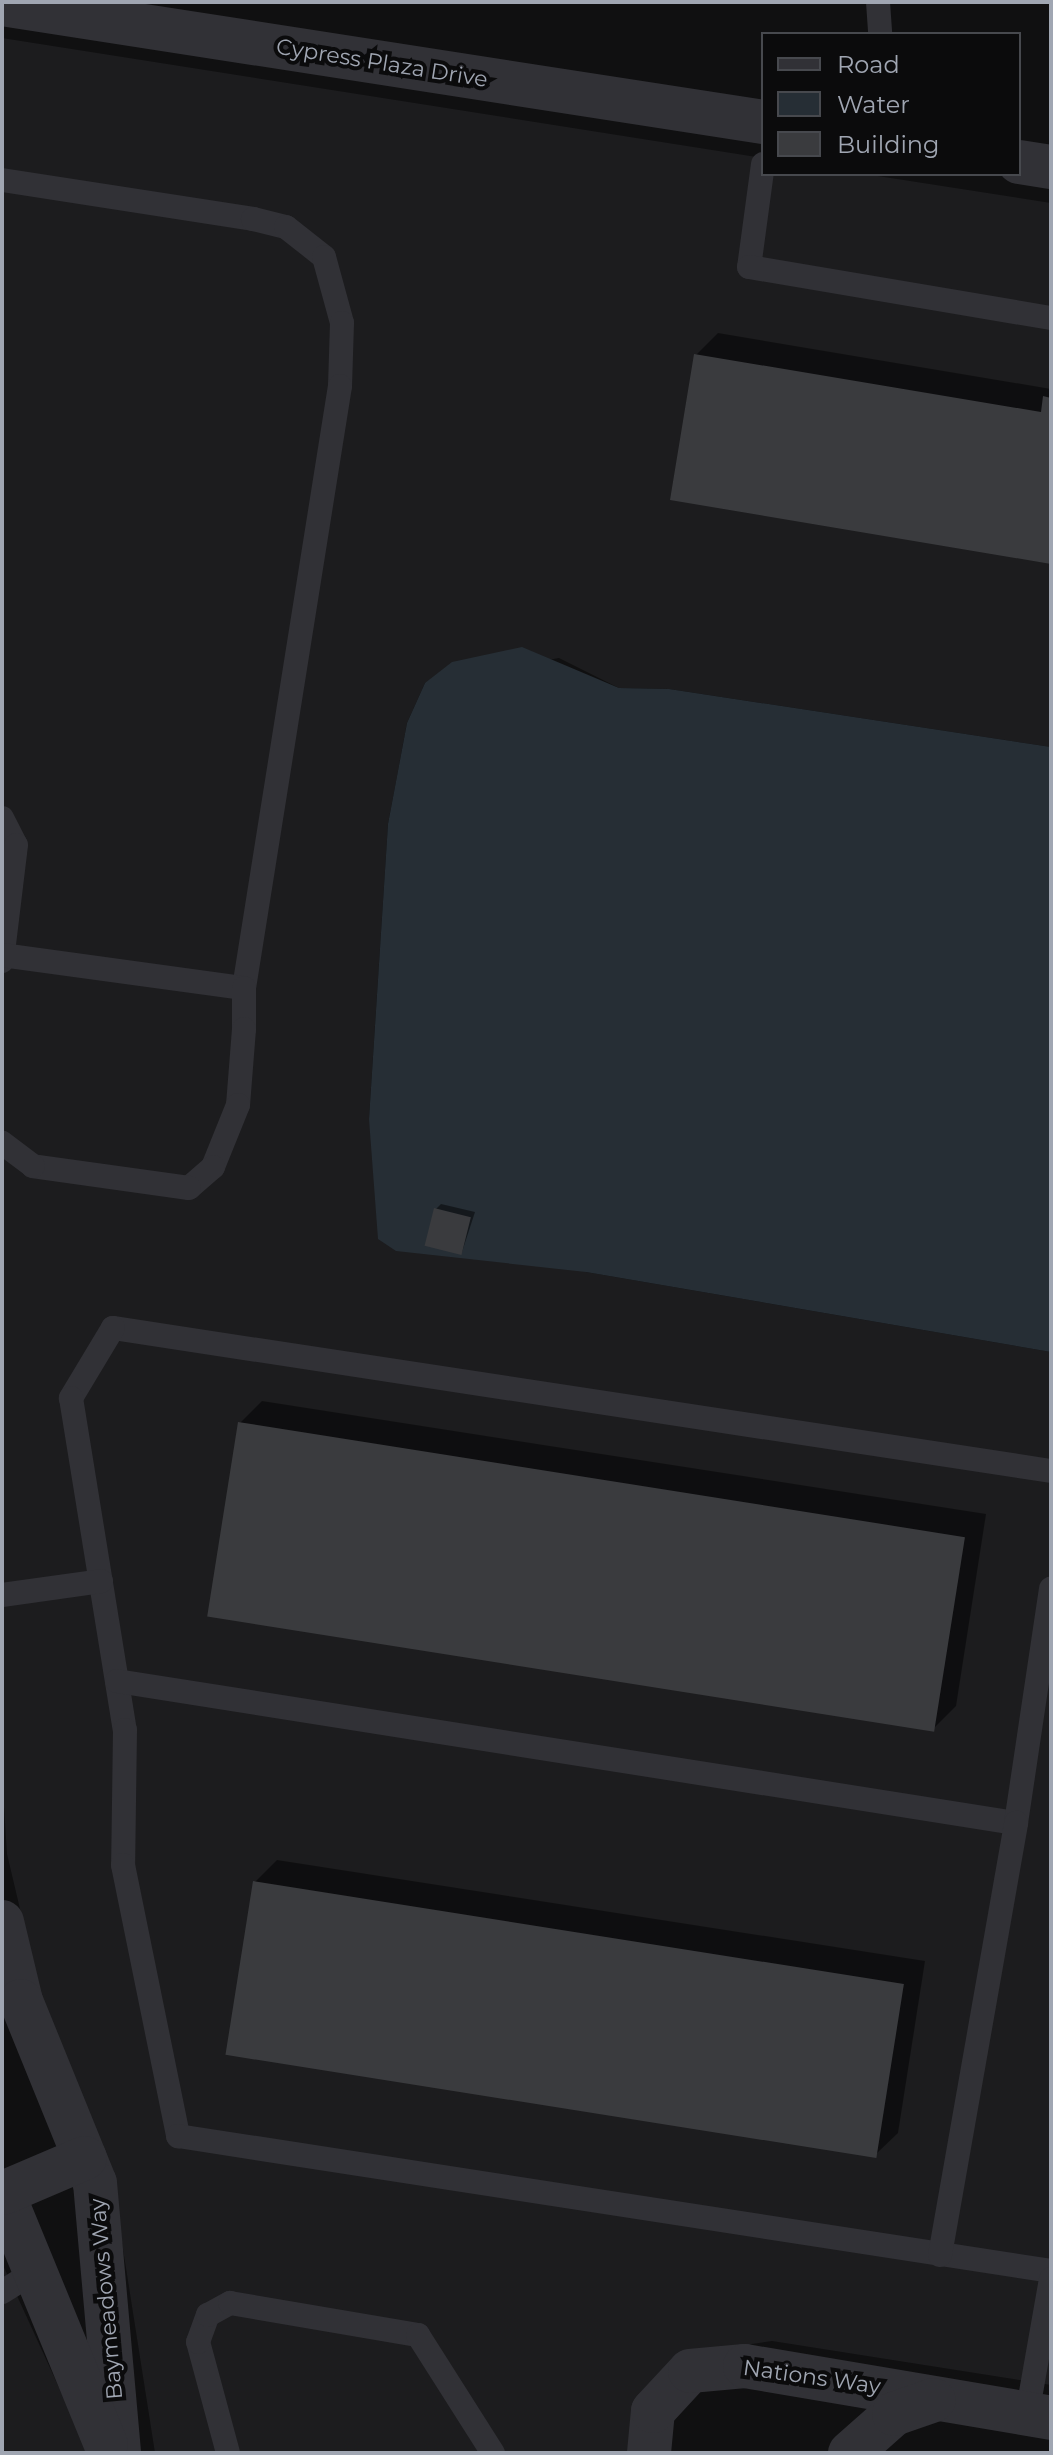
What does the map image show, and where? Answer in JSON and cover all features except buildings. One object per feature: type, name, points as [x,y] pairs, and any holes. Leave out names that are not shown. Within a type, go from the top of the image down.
[{"type":"street","name":"Cypress Plaza Drive","points":[[2,4],[761,122]]},
{"type":"street","points":[[1021,162],[1051,167]]},
{"type":"street","name":"Baymeadows Way","points":[[2,1922],[21,2001],[85,2158],[97,2198],[119,2453]]},
{"type":"street","points":[[2,2192],[42,2182],[85,2158]]},
{"type":"street","name":"Baymeadows Way","points":[[2,2192],[18,2281],[110,2453]]},
{"type":"street","name":"Nations Way","points":[[649,2453],[653,2411],[690,2371],[760,2367],[867,2381],[934,2400],[1039,2416]]},
{"type":"street","name":"Nations Way","points":[[850,2453],[894,2414],[934,2400]]},
{"type":"lane","points":[[878,2],[880,32]]},
{"type":"lane","points":[[761,176],[749,267],[1051,318]]},
{"type":"lane","points":[[2,180],[253,219],[286,227],[324,257],[342,323],[340,386],[244,988],[238,1105],[213,1167],[189,1188],[33,1166],[2,1143]]},
{"type":"lane","points":[[2,818],[16,845],[2,957],[244,988]]},
{"type":"lane","points":[[1051,1471],[113,1328],[71,1398],[125,1730],[123,1865],[178,2136],[1051,2271]]},
{"type":"lane","points":[[2,1595],[101,1581]]},
{"type":"lane","points":[[940,2255],[1016,1823],[1051,1589]]},
{"type":"lane","points":[[117,1681],[1016,1823]]},
{"type":"lane","points":[[1039,2416],[1051,2279]]},
{"type":"lane","points":[[228,2453],[198,2342],[208,2315],[230,2303],[418,2335],[493,2453]]},
{"type":"shaded area","points":[[2,38],[761,158],[761,176],[878,176],[1051,203],[1051,747],[669,689],[619,688],[559,658],[425,683],[407,723],[388,824],[369,1119],[586,1272],[1051,1352],[1051,2385],[772,2341],[685,2354],[628,2453],[155,2453],[110,2166],[45,2015],[7,1854],[2,1776]]},
{"type":"shaded area","points":[[2,2263],[89,2453],[2,2453]]},
{"type":"water","points":[[522,647],[619,688],[669,689],[1051,747],[1051,1352],[586,1272],[396,1251],[378,1239],[369,1119],[388,824],[407,723],[425,683],[452,662]]}]
